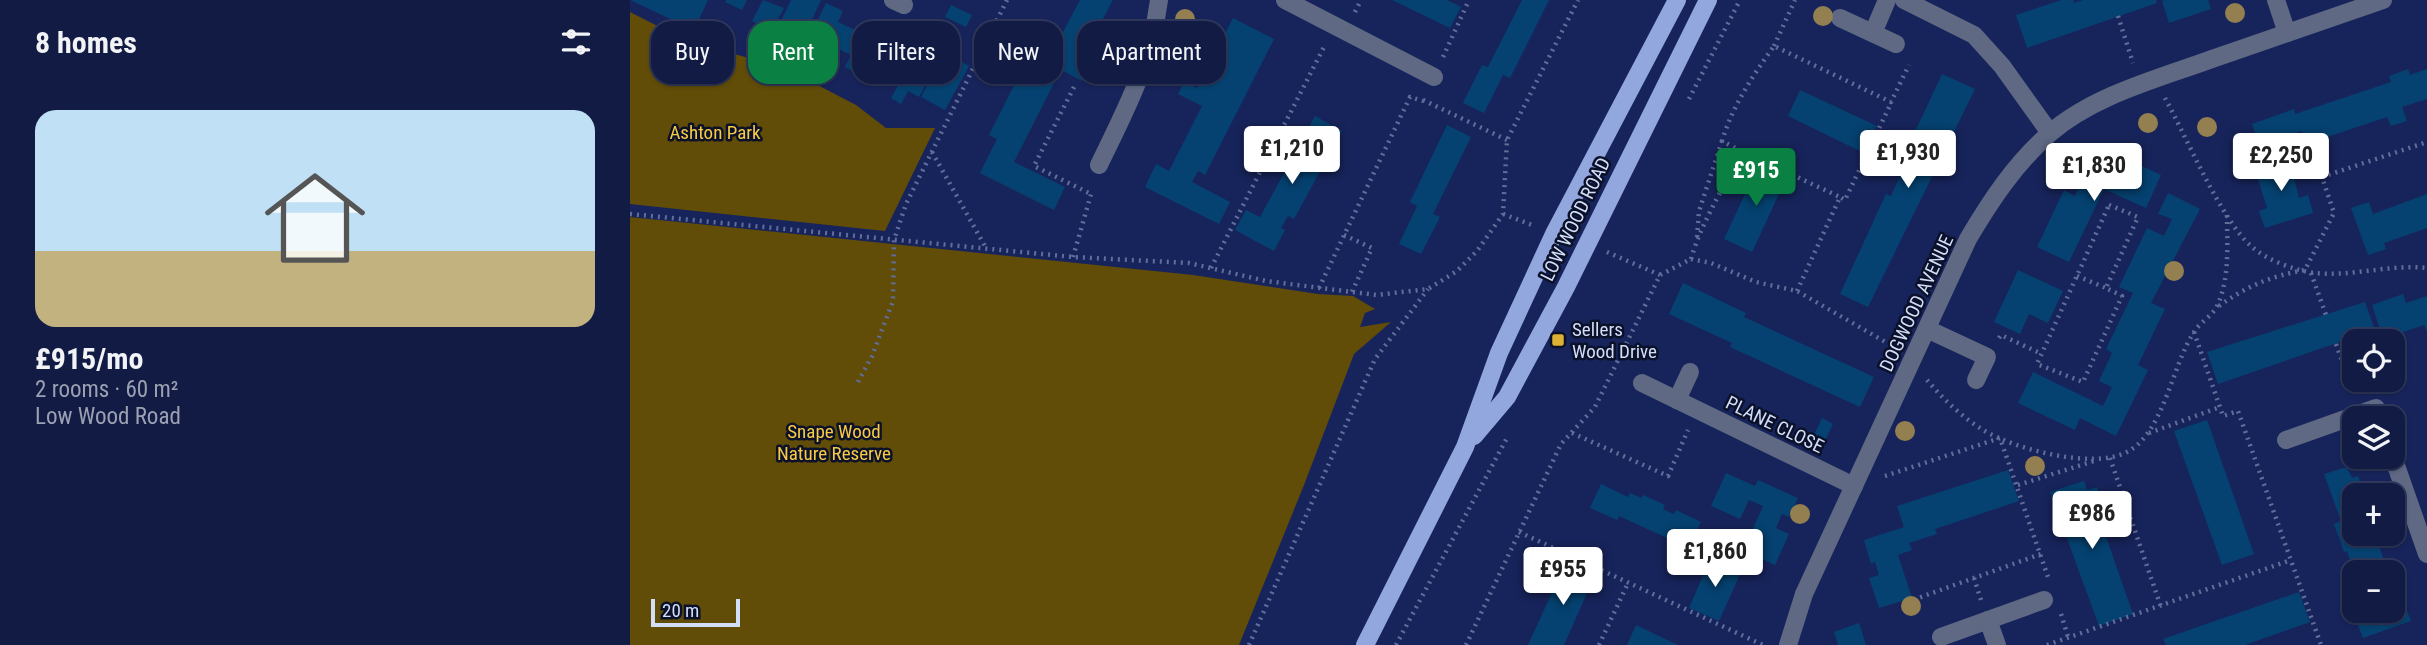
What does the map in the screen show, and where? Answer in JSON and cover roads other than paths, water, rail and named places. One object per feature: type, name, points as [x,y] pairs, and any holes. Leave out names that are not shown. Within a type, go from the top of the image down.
[{"type":"main road","name":"LOW WOOD ROAD","points":[[1365,645],[1465,447],[1499,353],[1553,234],[1677,0]]},
{"type":"main road","name":"LOW WOOD ROAD","points":[[1465,447],[1514,385],[1566,287],[1708,0]]},
{"type":"street","points":[[1099,165],[1143,74],[1155,31],[1159,0]]},
{"type":"street","points":[[1284,0],[1312,6],[1335,26],[1434,77]]},
{"type":"street","points":[[1873,33],[1887,0]]},
{"type":"street","points":[[1904,0],[1974,35],[2001,66],[2050,133]]},
{"type":"street","points":[[2276,0],[2287,33]]},
{"type":"street","name":"DOGWOOD AVENUE","points":[[1788,645],[1804,594],[1969,239],[1992,198],[2017,166],[2050,133],[2088,108],[2147,82],[2383,0]]},
{"type":"street","points":[[1840,18],[1896,44]]},
{"type":"street","points":[[1927,328],[1987,357],[1976,380]]},
{"type":"street","points":[[1677,400],[1690,372]]},
{"type":"street","name":"PLANE CLOSE","points":[[1642,383],[1854,486]]},
{"type":"street","points":[[2286,440],[2342,420]]},
{"type":"street","points":[[2397,469],[2427,554]]},
{"type":"street","points":[[1941,637],[2051,598]]},
{"type":"street","points":[[1988,620],[1997,645]]},
{"type":"place","name":"Sellers Wood Drive","points":[[1558,340]]},
{"type":"park label","name":"Ashton Park","points":[[715,132]]},
{"type":"park label","name":"Snape Wood Nature Reserve","points":[[834,442]]}]
